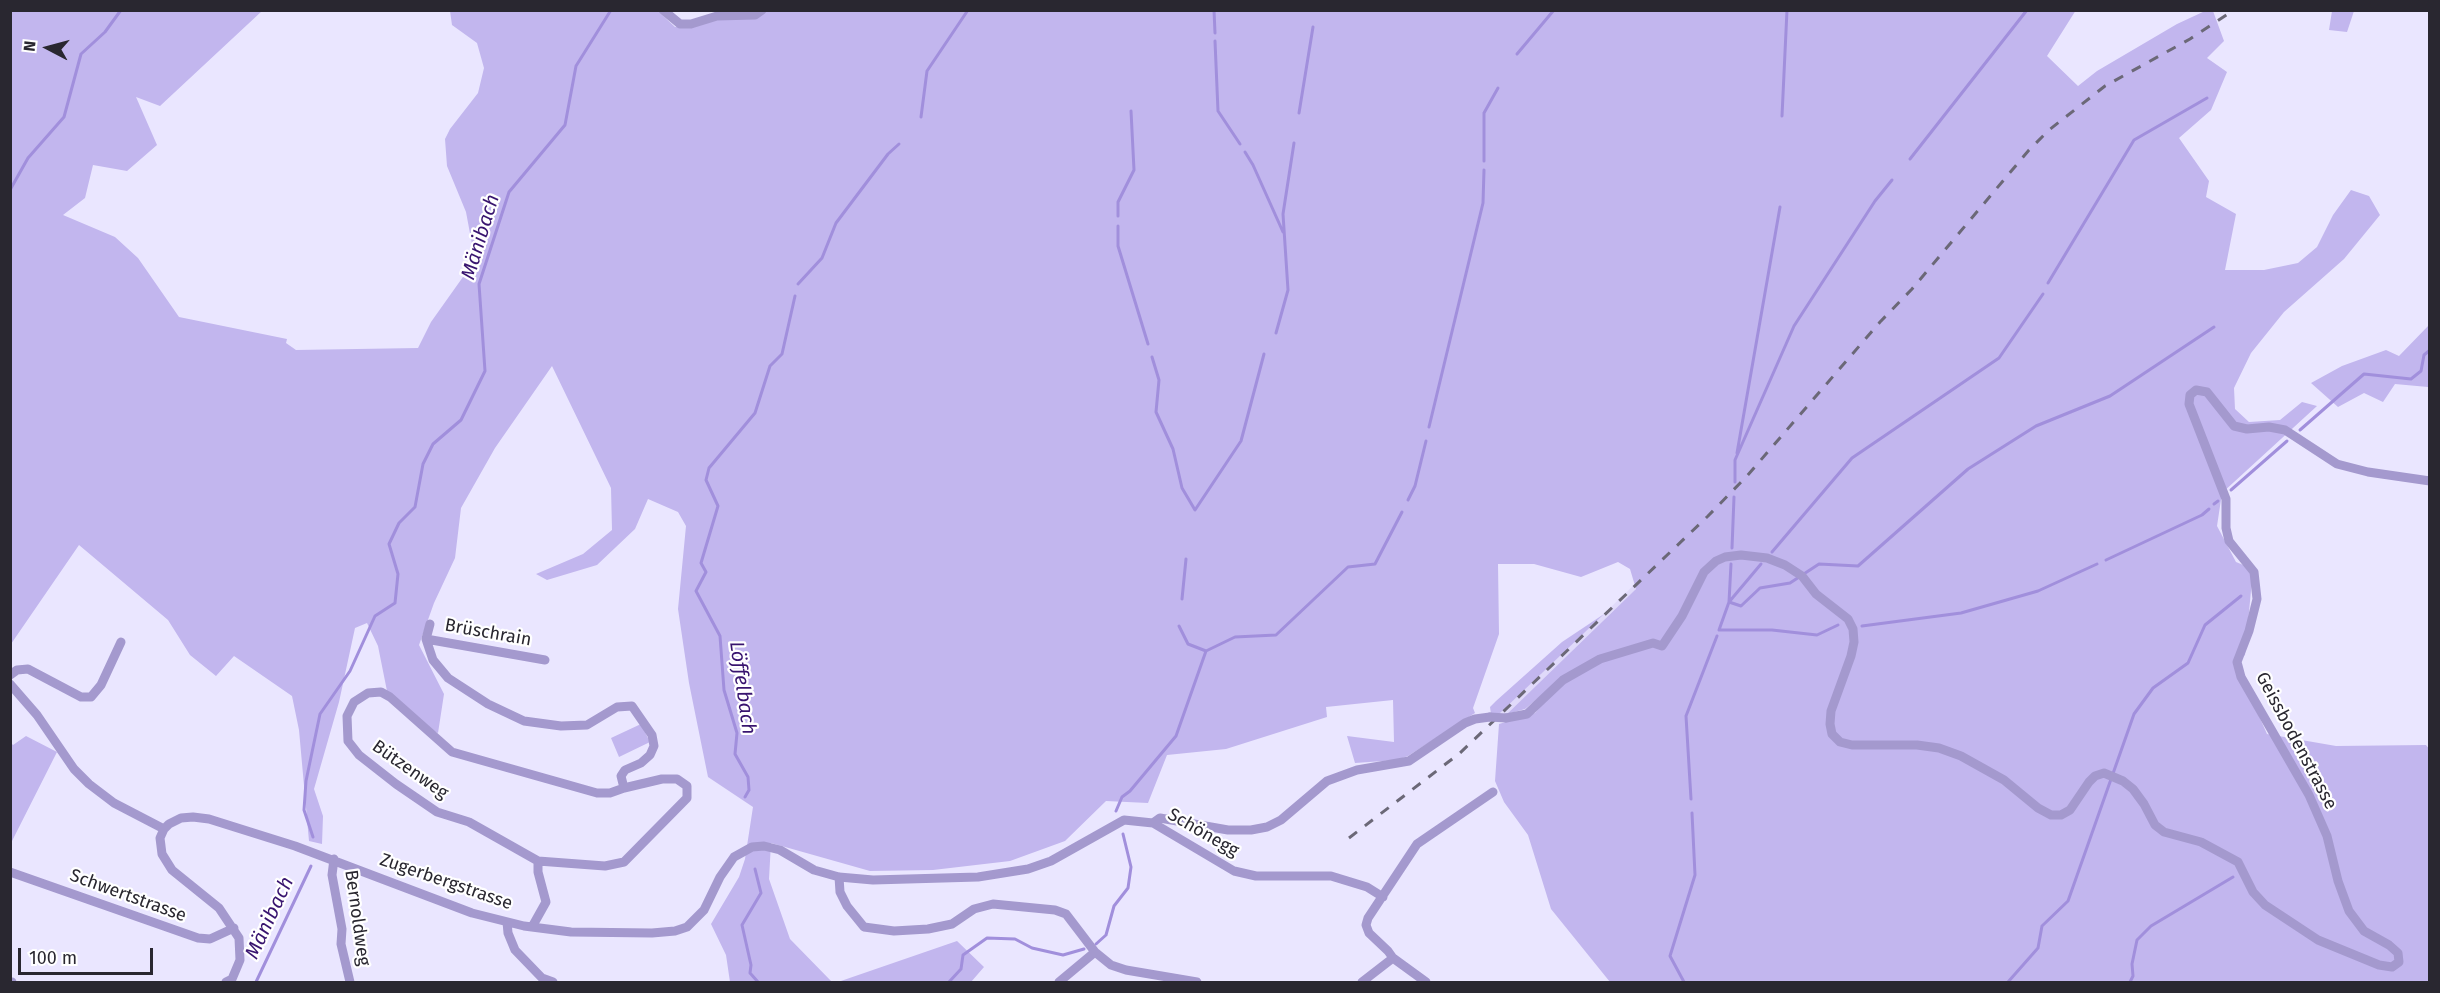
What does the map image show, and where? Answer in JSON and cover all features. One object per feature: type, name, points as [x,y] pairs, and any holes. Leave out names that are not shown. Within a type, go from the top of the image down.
[{"type":"street","points":[[663,10],[680,24],[691,24],[717,16],[755,15],[762,10]]},
{"type":"street","name":"Geissbodenstrasse","points":[[1152,823],[1160,818],[1228,830],[1267,827],[1281,820],[1327,781],[1358,770],[1408,761],[1465,723],[1475,719],[1506,718],[1527,714],[1563,680],[1600,659],[1653,643],[1662,646],[1682,616],[1704,572],[1716,561],[1741,555],[1767,558],[1785,565],[1802,576],[1816,594],[1848,619],[1853,629],[1854,642],[1851,656],[1830,717],[1832,734],[1840,742],[1852,745],[1917,745],[1939,748],[1961,756],[2004,780],[2038,808],[2051,815],[2061,815],[2070,810],[2089,782],[2095,776],[2104,773],[2123,781],[2133,789],[2155,825],[2164,832],[2201,842],[2238,862],[2253,892],[2274,911],[2318,940],[2362,958],[2392,967],[2399,962],[2398,954],[2389,945],[2364,931],[2349,911],[2338,881],[2327,836],[2309,795],[2241,677],[2237,662],[2249,631],[2257,599],[2254,572],[2229,541],[2226,528],[2226,499],[2189,404],[2190,395],[2196,390],[2206,392],[2234,426],[2247,429],[2269,427],[2285,430],[2337,464],[2368,472],[2430,481]]},
{"type":"street","name":"Brüschrain","points":[[430,624],[426,639],[433,660],[448,678],[488,704],[524,721],[561,726],[587,725],[617,707],[632,706],[652,735],[654,746],[650,755],[625,770],[621,776],[624,788]]},
{"type":"street","name":"Brüschrain","points":[[426,639],[545,660]]},
{"type":"street","points":[[10,675],[17,670],[28,669],[81,697],[91,697],[101,685],[121,642]]},
{"type":"street","points":[[10,684],[37,715],[74,769],[89,784],[109,800],[164,829],[160,846],[167,864],[219,908],[239,938],[240,960],[232,981]]},
{"type":"street","name":"Bützenweg","points":[[538,861],[470,822],[437,812],[359,755],[348,741],[346,729],[347,716],[354,702],[368,693],[381,692],[390,697],[452,752],[597,793],[610,794],[624,788]]},
{"type":"street","points":[[532,927],[546,902],[538,872],[538,861],[605,866],[624,862],[687,798],[687,786],[677,779],[662,779],[624,788]]},
{"type":"street","points":[[1426,982],[1393,958],[1369,933],[1366,925],[1368,918],[1418,844],[1493,792]]},
{"type":"street","name":"Zugerbergstrasse","points":[[164,829],[174,821],[193,816],[216,821],[320,854],[451,905],[507,922],[532,927],[603,934],[664,933],[680,930],[697,919],[704,910],[720,877],[734,857],[752,847],[764,846],[780,850],[814,870],[839,877],[873,880],[978,877]]},
{"type":"street","name":"Schönegg","points":[[978,877],[1028,869],[1051,861],[1124,820],[1152,823],[1234,871],[1256,876],[1331,876],[1367,887],[1383,897]]},
{"type":"street","name":"Bernoldweg","points":[[334,859],[332,875],[342,929],[341,944],[350,982]]},
{"type":"street","name":"Schwertstrasse","points":[[10,872],[198,938],[210,939],[234,928]]},
{"type":"street","points":[[839,877],[840,892],[847,906],[864,927],[894,931],[928,929],[952,924],[974,909],[993,904],[1055,910],[1066,914],[1095,952],[1111,965],[1139,977],[1197,982]]},
{"type":"street","points":[[507,922],[508,933],[515,950],[541,980],[554,982]]},
{"type":"street","points":[[1059,982],[1095,952]]},
{"type":"street","points":[[1362,982],[1393,958]]},
{"type":"shaded area","points":[[766,10],[2076,10],[2047,56],[2078,86],[2097,71],[2177,24],[2205,11],[2213,11],[2224,41],[2207,58],[2227,72],[2211,110],[2179,138],[2209,181],[2206,197],[2236,214],[2225,270],[2264,270],[2298,263],[2317,247],[2333,215],[2351,190],[2369,196],[2380,215],[2344,259],[2284,312],[2251,353],[2234,388],[2235,409],[2249,422],[2280,420],[2302,402],[2317,406],[2222,493],[2217,526],[2236,562],[2253,569],[2245,655],[2235,662],[2267,734],[2336,746],[2426,745],[2430,750],[2429,982],[1610,982],[1551,909],[1528,835],[1504,802],[1495,781],[1499,724],[1535,713],[1558,686],[1613,652],[1555,684],[1525,709],[1507,714],[1636,589],[1630,569],[1618,562],[1581,577],[1534,564],[1498,564],[1499,634],[1473,708],[1475,713],[1408,756],[1397,760],[1355,763],[1347,736],[1394,742],[1393,700],[1326,707],[1327,717],[1226,749],[1167,755],[1148,803],[1106,801],[1065,841],[1010,861],[933,870],[870,871],[771,843],[769,879],[790,939],[832,982],[730,982],[726,955],[711,924],[739,877],[745,859],[753,807],[708,777],[689,683],[678,609],[686,526],[678,512],[648,499],[635,529],[597,565],[547,580],[536,574],[583,554],[612,530],[611,488],[552,366],[495,448],[461,508],[455,558],[434,603],[419,645],[444,694],[438,733],[416,724],[387,691],[378,646],[367,623],[355,628],[339,702],[314,789],[323,816],[322,844],[309,841],[299,730],[292,696],[234,656],[216,676],[190,655],[168,620],[79,545],[11,644],[11,11],[262,11],[160,106],[136,97],[157,145],[127,171],[93,165],[85,198],[63,215],[115,237],[138,258],[179,317],[287,339],[286,343],[296,350],[418,348],[431,322],[475,260],[466,212],[447,166],[445,139],[478,93],[484,68],[477,43],[452,25],[450,11],[658,11],[675,27]]},
{"type":"shaded area","points":[[2332,11],[2354,11],[2347,32],[2329,30]]},
{"type":"shaded area","points":[[2429,325],[2428,387],[2395,384],[2383,402],[2364,393],[2338,407],[2311,383],[2342,366],[2386,350],[2399,356]]},
{"type":"shaded area","points":[[1635,584],[1636,589],[1507,714],[1499,714]]},
{"type":"shaded area","points":[[1604,614],[1499,714],[1491,714],[1490,707],[1562,642]]},
{"type":"shaded area","points":[[641,724],[650,742],[619,757],[611,738]]},
{"type":"shaded area","points":[[26,736],[57,752],[11,843],[11,743],[13,745]]},
{"type":"shaded area","points":[[957,941],[984,967],[971,982],[838,982]]},
{"type":"waterway","points":[[10,190],[28,158],[64,117],[81,54],[105,32],[121,10]]},
{"type":"waterway","name":"Mänibach","points":[[313,837],[304,810],[306,781],[320,714],[350,671],[375,616],[395,603],[398,574],[389,544],[399,523],[415,507],[423,464],[433,444],[461,420],[485,371],[479,284],[509,192],[565,125],[576,66],[611,10]]},
{"type":"waterway","name":"Löffelbach","points":[[921,117],[927,71],[968,10]]},
{"type":"waterway","points":[[1214,10],[1215,33]]},
{"type":"waterway","points":[[1517,54],[1554,10]]},
{"type":"waterway","points":[[1782,116],[1787,10]]},
{"type":"waterway","points":[[1910,159],[2027,10]]},
{"type":"waterway","points":[[1299,113],[1313,27]]},
{"type":"waterway","points":[[1215,41],[1218,111],[1240,144]]},
{"type":"waterway","points":[[1484,161],[1484,113],[1498,88]]},
{"type":"waterway","points":[[2048,283],[2134,140],[2207,98]]},
{"type":"waterway","points":[[1118,216],[1118,202],[1134,170],[1131,111]]},
{"type":"waterway","points":[[1276,333],[1288,290],[1283,214],[1294,143]]},
{"type":"waterway","name":"Löffelbach","points":[[798,284],[822,258],[836,223],[888,154],[899,144]]},
{"type":"waterway","points":[[1245,152],[1283,232]]},
{"type":"waterway","points":[[1429,427],[1483,203],[1484,170]]},
{"type":"waterway","points":[[1735,482],[1735,460],[1794,326],[1875,201],[1892,180]]},
{"type":"waterway","points":[[1737,453],[1780,207]]},
{"type":"waterway","points":[[1118,226],[1118,246],[1148,344]]},
{"type":"waterway","points":[[1772,552],[1852,458],[1999,358],[2043,294]]},
{"type":"waterway","name":"Löffelbach","points":[[745,797],[749,790],[748,777],[735,754],[737,733],[724,690],[720,636],[696,591],[706,572],[701,563],[718,506],[706,480],[709,468],[755,413],[770,366],[782,354],[795,296]]},
{"type":"waterway","points":[[1761,564],[1729,602],[1741,606],[1760,588],[1790,583],[1819,564],[1858,566],[1968,469],[2036,426],[2110,396],[2214,327]]},
{"type":"waterway","points":[[2300,430],[2364,374],[2411,379],[2421,371],[2424,355],[2430,350]]},
{"type":"waterway","points":[[1152,357],[1159,380],[1156,412],[1173,449],[1182,488],[1195,510],[1241,441],[1264,354]]},
{"type":"waterway","points":[[1408,500],[1415,486],[1426,441]]},
{"type":"waterway","points":[[2231,490],[2287,441]]},
{"type":"waterway","points":[[1732,548],[1734,497]]},
{"type":"waterway","points":[[2214,504],[2218,501]]},
{"type":"waterway","points":[[2106,560],[2202,515],[2209,509]]},
{"type":"waterway","points":[[1206,651],[1235,637],[1276,635],[1348,567],[1375,564],[1402,512]]},
{"type":"waterway","points":[[1182,599],[1186,559]]},
{"type":"waterway","points":[[1731,564],[1729,602],[1719,630],[1772,630],[1817,635],[1838,625]]},
{"type":"waterway","points":[[1862,626],[1961,613],[2038,591],[2097,564]]},
{"type":"waterway","points":[[2008,982],[2038,948],[2042,926],[2068,901],[2134,714],[2153,688],[2188,663],[2205,625],[2241,596]]},
{"type":"waterway","points":[[1116,811],[1122,797],[1130,791],[1176,736],[1206,651],[1188,644],[1179,626]]},
{"type":"waterway","points":[[1691,799],[1686,716],[1717,636]]},
{"type":"waterway","points":[[1684,982],[1670,956],[1695,875],[1692,813]]},
{"type":"waterway","points":[[1096,944],[1106,935],[1114,906],[1128,888],[1131,867],[1123,834]]},
{"type":"waterway","name":"Mänibach","points":[[256,982],[311,866]]},
{"type":"waterway","name":"Löffelbach","points":[[755,869],[761,893],[742,925],[751,965],[750,973],[758,982]]},
{"type":"waterway","points":[[2130,982],[2133,976],[2132,964],[2137,940],[2151,926],[2233,877]]},
{"type":"waterway","points":[[949,982],[961,969],[963,955],[987,938],[1015,939],[1032,948],[1063,955],[1084,949]]},
{"type":"railway","points":[[1349,838],[1460,753],[1708,516],[1747,476],[1880,322],[1912,289],[2029,150],[2049,130],[2105,86],[2190,39],[2234,10]]}]
